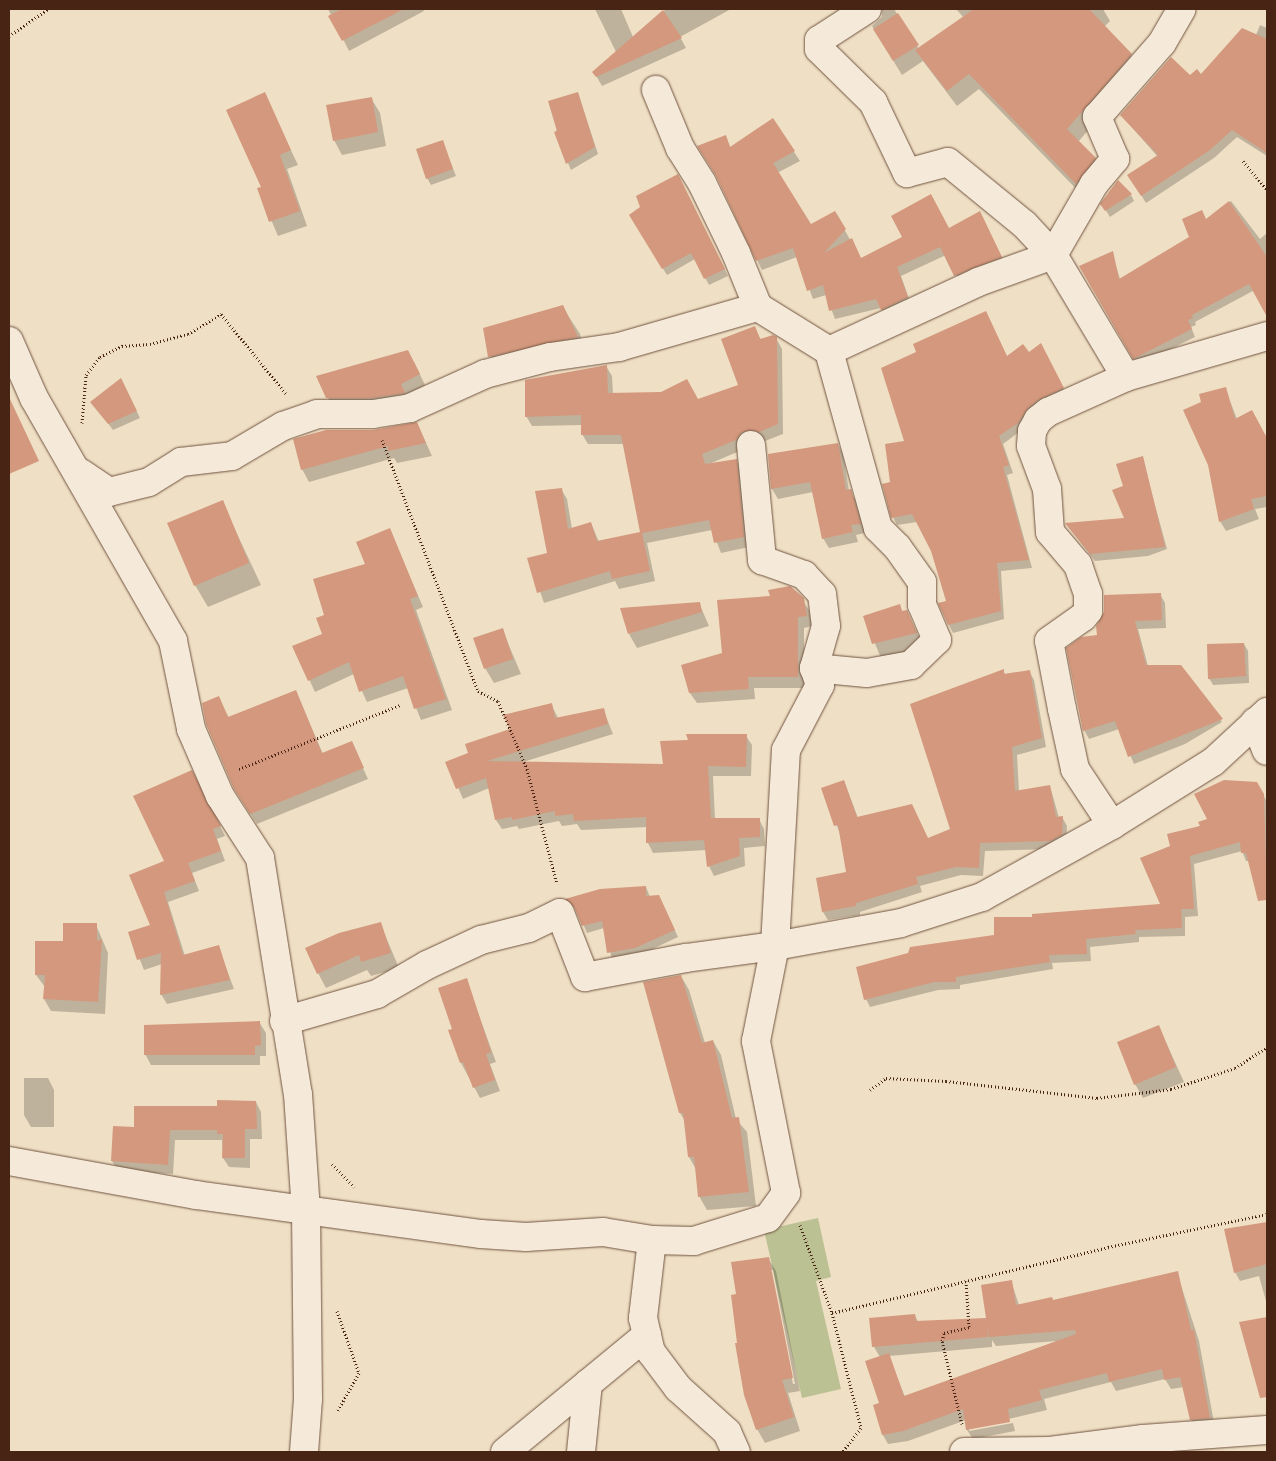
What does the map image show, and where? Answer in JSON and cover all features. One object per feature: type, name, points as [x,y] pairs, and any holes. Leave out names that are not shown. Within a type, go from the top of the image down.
[{"type":"street","points":[[867,9],[819,40],[819,49],[873,102],[907,173],[948,162],[1025,225],[1053,254],[1126,376]]},
{"type":"street","points":[[829,351],[978,282],[1053,254],[1094,184],[1115,159],[1097,117],[1162,43],[1182,9]]},
{"type":"street","points":[[656,90],[680,148],[702,183],[736,253],[758,307],[829,351],[878,528],[897,547],[922,582],[922,605],[937,640],[911,665],[867,673],[814,668]]},
{"type":"street","points":[[78,470],[109,492],[149,482],[181,462],[232,456],[283,426],[317,414],[373,414],[410,408],[485,374],[550,357],[619,347],[758,307]]},
{"type":"street","points":[[1112,825],[1075,769],[1062,709],[1049,641],[1083,617],[1088,611],[1088,594],[1078,565],[1050,532],[1046,489],[1031,446],[1035,425],[1048,412],[1126,376],[1267,336]]},
{"type":"street","points":[[9,341],[34,398],[78,470],[173,642],[191,729],[220,796],[260,858],[284,1021],[298,1094],[306,1210],[308,1399],[304,1452]]},
{"type":"street","points":[[9,1161],[196,1195],[481,1234],[526,1237],[603,1232],[652,1240],[694,1241],[768,1218],[786,1193],[756,1041],[775,946],[786,750],[820,685],[814,668],[826,626],[822,594],[804,574],[762,560],[751,445]]},
{"type":"street","points":[[284,1021],[377,994],[427,965],[481,940],[529,928],[560,913],[584,977],[686,958],[775,946],[901,923],[982,898],[1112,825],[1213,762],[1261,717]]},
{"type":"street","points":[[1261,717],[1267,751]]},
{"type":"street","points":[[652,1240],[643,1318],[651,1352],[678,1388],[728,1432],[736,1452]]},
{"type":"street","points":[[505,1452],[647,1335]]},
{"type":"street","points":[[581,1452],[588,1383]]},
{"type":"street","points":[[966,1451],[1050,1451],[1143,1439],[1267,1430]]},
{"type":"path","points":[[9,36],[48,9]]},
{"type":"path","points":[[1243,161],[1267,190]]},
{"type":"path","points":[[78,470],[86,375],[100,357],[122,346],[150,344],[188,334],[221,314],[288,395],[317,414]]},
{"type":"path","points":[[373,414],[478,691],[498,700],[528,769],[557,881],[560,913]]},
{"type":"path","points":[[220,796],[229,773],[400,706]]},
{"type":"path","points":[[870,1090],[886,1078],[946,1081],[1088,1097],[1171,1090],[1235,1068],[1267,1047]]},
{"type":"path","points":[[329,1161],[353,1186],[362,1190]]},
{"type":"path","points":[[786,1193],[819,1270],[832,1313],[861,1428],[842,1452]]},
{"type":"path","points":[[832,1313],[966,1280],[1267,1214]]},
{"type":"path","points":[[966,1280],[969,1327],[944,1333],[942,1341],[966,1451]]},
{"type":"green space","points":[[818,1218],[831,1277],[816,1281],[841,1389],[802,1398],[764,1230]]},
{"type":"building","points":[[342,9],[404,9],[342,41],[328,16]]},
{"type":"building","points":[[974,9],[1089,9],[1132,54],[1067,129],[1096,158],[1076,184],[969,74],[947,91],[915,50]]},
{"type":"building","points":[[663,10],[682,38],[596,77],[592,72]]},
{"type":"building","points":[[898,13],[919,45],[893,61],[873,29]]},
{"type":"building","points":[[1242,28],[1267,39],[1267,153],[1232,130],[1210,150],[1141,196],[1127,175],[1158,155],[1120,115],[1171,57],[1190,75],[1197,69],[1201,74]]},
{"type":"building","points":[[265,92],[291,150],[280,155],[300,211],[269,222],[257,188],[261,187],[226,110]]},
{"type":"building","points":[[578,92],[595,147],[566,164],[554,132],[557,131],[548,101]]},
{"type":"building","points":[[372,97],[378,132],[333,141],[326,105]]},
{"type":"building","points":[[773,118],[795,151],[773,163],[811,224],[835,211],[846,229],[824,253],[852,238],[861,258],[902,237],[891,216],[931,194],[949,228],[980,211],[1002,257],[954,276],[940,247],[897,267],[908,297],[881,310],[876,299],[829,311],[823,285],[807,291],[793,248],[756,261],[716,176],[697,146],[726,135],[730,147]]},
{"type":"building","points":[[443,140],[453,169],[426,179],[416,149]]},
{"type":"building","points":[[678,174],[725,269],[704,279],[691,253],[662,269],[629,215],[640,207],[636,196]]},
{"type":"building","points":[[1118,180],[1132,194],[1105,211],[1100,204]]},
{"type":"building","points":[[1229,201],[1267,257],[1267,317],[1249,284],[1192,315],[1193,318],[1188,320],[1192,329],[1133,359],[1079,266],[1113,251],[1119,279],[1189,237],[1182,219],[1202,210],[1206,219]]},
{"type":"building","points":[[563,305],[578,337],[488,357],[483,328]]},
{"type":"building","points":[[986,311],[1007,356],[1023,344],[1029,352],[1041,343],[1064,388],[1038,400],[1028,408],[1018,423],[999,436],[1009,465],[1003,467],[1029,560],[997,563],[1001,611],[948,625],[938,603],[946,601],[931,551],[912,514],[891,518],[882,484],[890,482],[885,444],[904,441],[881,368],[916,352],[913,344]]},
{"type":"building","points":[[755,326],[760,339],[773,335],[777,337],[778,424],[759,432],[742,432],[736,440],[702,454],[705,464],[737,459],[744,537],[714,543],[709,520],[642,533],[650,571],[612,579],[610,571],[537,593],[527,558],[547,553],[535,491],[562,488],[568,529],[591,522],[597,541],[640,532],[621,435],[581,435],[581,415],[525,417],[525,380],[607,365],[608,393],[661,392],[687,379],[698,399],[738,385],[721,339]]},
{"type":"building","points":[[408,350],[420,374],[401,384],[405,393],[372,398],[326,398],[316,376]]},
{"type":"building","points":[[121,378],[137,411],[108,424],[90,402]]},
{"type":"building","points":[[1226,387],[1235,419],[1252,410],[1267,438],[1267,496],[1251,499],[1254,509],[1219,522],[1208,465],[1183,410],[1201,402],[1199,394]]},
{"type":"building","points":[[9,397],[39,461],[9,474]]},
{"type":"building","points":[[417,422],[426,443],[388,451],[388,446],[301,470],[293,439],[326,430],[373,430]]},
{"type":"building","points":[[838,443],[846,490],[851,489],[861,524],[851,525],[853,532],[822,539],[810,482],[771,489],[768,454]]},
{"type":"building","points":[[1143,456],[1165,547],[1090,554],[1065,523],[1124,518],[1112,490],[1123,486],[1116,464]]},
{"type":"building","points":[[223,500],[249,563],[194,586],[167,523]]},
{"type":"building","points":[[390,528],[418,596],[410,599],[446,699],[414,709],[403,676],[359,692],[349,662],[308,681],[292,646],[322,634],[316,618],[324,615],[313,579],[365,564],[356,542]]},
{"type":"building","points":[[790,586],[804,598],[807,616],[798,617],[798,677],[748,677],[749,689],[689,693],[681,665],[722,653],[717,600],[770,596],[768,590]]},
{"type":"building","points":[[1161,593],[1162,620],[1135,621],[1146,665],[1181,665],[1223,719],[1128,757],[1115,721],[1083,731],[1066,648],[1081,637],[1097,635],[1096,626],[1104,612],[1104,595]]},
{"type":"building","points":[[700,602],[702,612],[628,634],[620,608]]},
{"type":"building","points":[[900,604],[902,611],[907,610],[917,633],[872,644],[863,616]]},
{"type":"building","points":[[503,628],[513,659],[484,669],[473,638]]},
{"type":"building","points":[[1244,643],[1246,676],[1208,679],[1207,644]]},
{"type":"building","points":[[1004,669],[1004,674],[1030,670],[1042,738],[1012,747],[1015,791],[1050,785],[1056,817],[1063,816],[1062,835],[1050,841],[980,843],[979,868],[956,867],[916,877],[918,884],[856,903],[856,906],[822,912],[816,878],[846,872],[838,825],[834,826],[821,788],[844,780],[857,817],[912,804],[928,838],[950,829],[910,704]]},
{"type":"building","points":[[296,690],[322,753],[352,741],[364,768],[250,814],[234,789],[206,724],[202,703],[219,696],[228,717]]},
{"type":"building","points":[[552,703],[555,718],[604,708],[608,724],[487,761],[663,764],[660,741],[688,740],[686,734],[747,734],[746,767],[708,766],[711,818],[760,818],[760,837],[739,838],[740,856],[707,867],[704,840],[646,843],[646,817],[574,821],[573,814],[555,816],[555,811],[512,820],[512,817],[495,820],[486,778],[456,789],[445,762],[468,753],[465,744],[510,729],[503,715]]},
{"type":"building","points":[[192,770],[221,826],[213,829],[221,851],[188,863],[195,881],[164,892],[183,955],[219,945],[230,980],[160,995],[161,953],[137,960],[128,932],[150,925],[129,875],[164,861],[133,796]]},
{"type":"building","points":[[1224,780],[1257,782],[1264,794],[1267,900],[1258,901],[1246,853],[1241,853],[1240,842],[1190,856],[1194,909],[1181,909],[1182,928],[1135,930],[1136,934],[1086,939],[1087,954],[1049,955],[1050,962],[956,977],[956,982],[934,982],[864,1000],[856,967],[908,953],[910,947],[994,935],[994,917],[1032,917],[1032,914],[1160,904],[1140,858],[1170,846],[1167,834],[1200,826],[1198,822],[1207,819],[1194,794]]},
{"type":"building","points":[[646,886],[646,896],[659,895],[675,930],[635,948],[607,953],[602,921],[582,926],[574,907],[565,899],[600,889]]},
{"type":"building","points":[[381,922],[391,953],[361,962],[359,955],[317,974],[305,948],[339,933]]},
{"type":"building","points":[[63,923],[97,923],[97,941],[102,939],[98,1002],[43,999],[45,975],[35,975],[35,941],[63,941]]},
{"type":"building","points":[[681,975],[702,1043],[713,1040],[732,1118],[739,1117],[749,1192],[698,1197],[694,1157],[688,1157],[683,1113],[679,1113],[643,982]]},
{"type":"building","points":[[467,978],[491,1052],[486,1054],[495,1080],[473,1088],[463,1062],[460,1063],[448,1030],[452,1029],[438,988]]},
{"type":"building","points":[[260,1021],[261,1045],[255,1046],[255,1055],[144,1055],[144,1025]]},
{"type":"building","points":[[1159,1025],[1176,1067],[1134,1085],[1117,1042]]},
{"type":"building","points":[[217,1100],[256,1101],[257,1129],[245,1129],[245,1158],[222,1158],[223,1134],[217,1134],[217,1130],[170,1130],[168,1165],[111,1161],[113,1126],[134,1127],[134,1106],[217,1106]]},
{"type":"building","points":[[1267,1222],[1267,1264],[1234,1273],[1224,1229]]},
{"type":"building","points":[[769,1257],[793,1378],[782,1380],[794,1417],[756,1430],[744,1395],[735,1343],[737,1343],[731,1295],[736,1294],[731,1262]]},
{"type":"building","points":[[1178,1271],[1191,1330],[1194,1330],[1210,1418],[1190,1420],[1180,1377],[1164,1380],[1162,1369],[1109,1382],[1107,1373],[1039,1390],[1042,1400],[1008,1409],[1010,1422],[966,1430],[963,1409],[903,1431],[882,1435],[873,1405],[879,1403],[865,1361],[889,1353],[904,1396],[1076,1334],[1075,1330],[989,1337],[987,1325],[988,1337],[872,1347],[869,1318],[915,1314],[916,1321],[986,1318],[981,1285],[1012,1280],[1016,1305],[1052,1297],[1053,1300]]},
{"type":"building","points":[[1267,1317],[1267,1397],[1260,1398],[1239,1322]]}]
